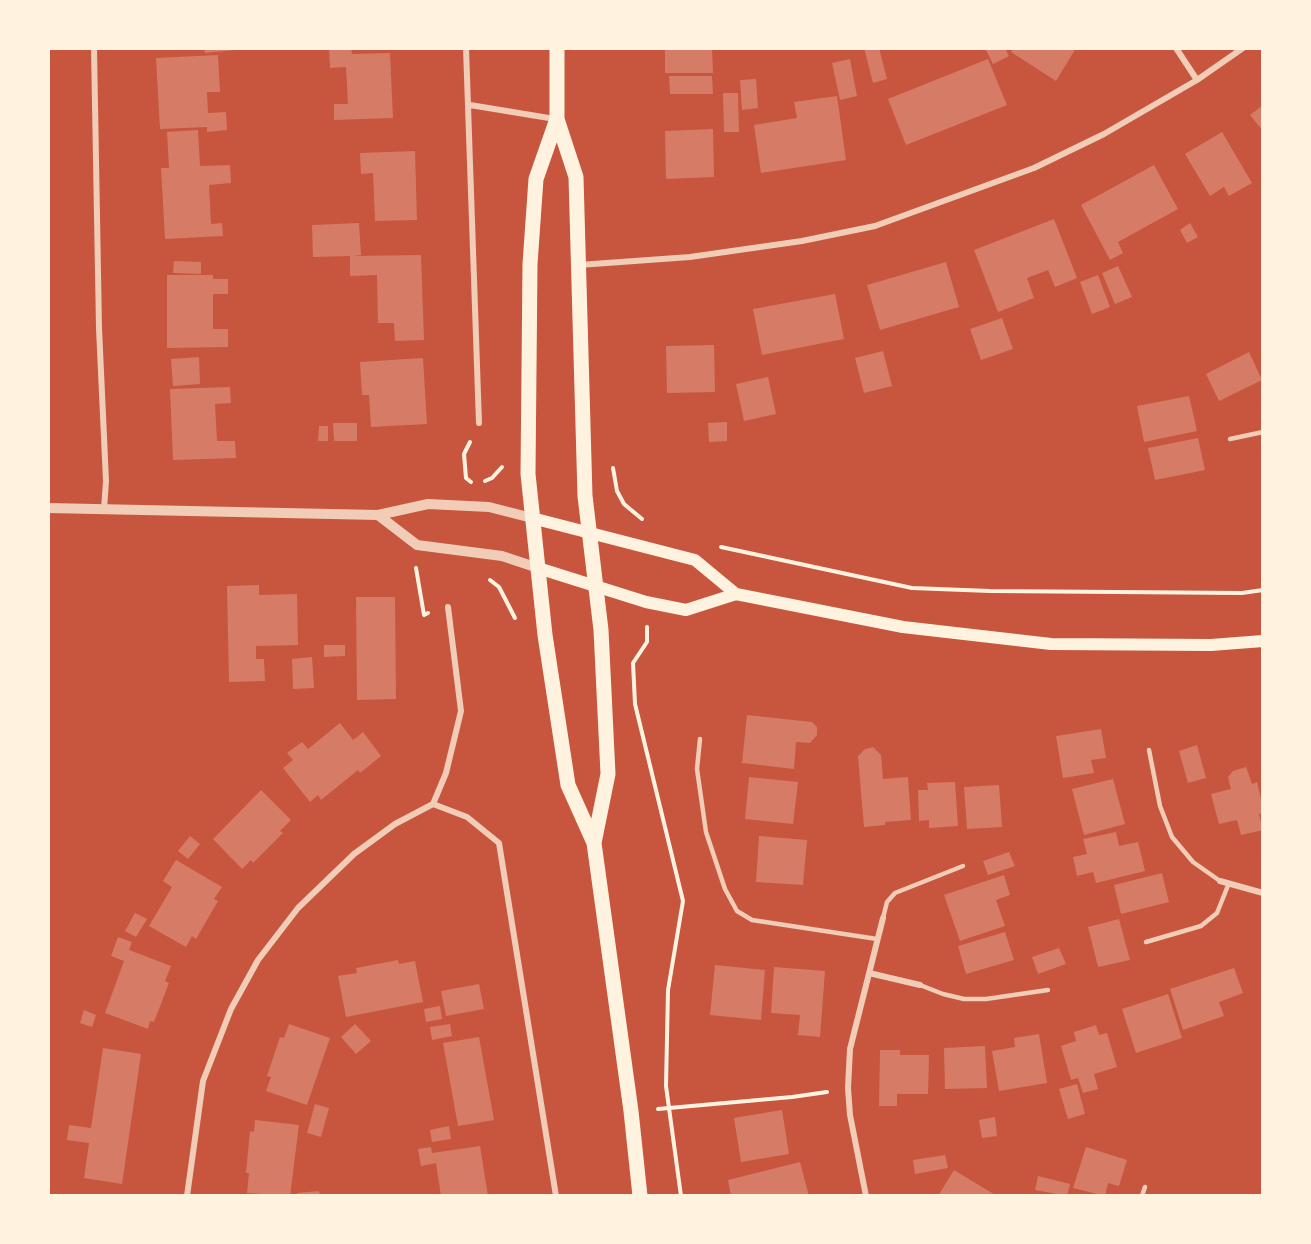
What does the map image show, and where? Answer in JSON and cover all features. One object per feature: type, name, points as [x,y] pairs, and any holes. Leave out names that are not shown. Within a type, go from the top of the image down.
[{"type":"main road","points":[[557,48],[557,119],[576,177],[585,496],[601,630],[608,774],[594,843]]},
{"type":"main road","points":[[557,119],[536,179],[530,264],[528,474],[545,635],[568,784],[594,843],[631,1111],[640,1196]]},
{"type":"main road","points":[[532,518],[695,560],[736,594],[903,627],[1051,644],[1211,645],[1263,641]]},
{"type":"main road","points":[[538,568],[646,602],[686,610],[736,594]]},
{"type":"street","points":[[94,48],[99,328],[106,481],[104,509]]},
{"type":"street","points":[[466,48],[470,105],[479,423]]},
{"type":"street","points":[[1176,48],[1197,80]]},
{"type":"street","points":[[577,265],[690,257],[802,241],[875,226],[1034,168],[1104,134],[1197,80],[1244,48]]},
{"type":"street","points":[[470,105],[557,119]]},
{"type":"street","points":[[48,508],[378,515],[428,504],[489,507],[532,518]]},
{"type":"street","points":[[378,515],[417,545],[502,556],[538,568]]},
{"type":"street","points":[[187,1196],[203,1082],[231,1009],[258,960],[298,908],[354,854],[395,824],[433,804],[447,773],[461,711],[448,607]]},
{"type":"street","points":[[433,804],[467,817],[499,843],[556,1196]]},
{"type":"street","points":[[1220,881],[1263,893]]},
{"type":"street","points":[[866,1196],[850,1115],[848,1088],[850,1049],[883,918]]},
{"type":"street","points":[[869,973],[920,985]]},
{"type":"lane","points":[[1230,439],[1263,432]]},
{"type":"lane","points":[[700,739],[697,770],[706,832],[725,889],[737,911],[752,920],[876,939]]},
{"type":"lane","points":[[1149,750],[1160,806],[1172,837],[1193,862],[1220,881]]},
{"type":"lane","points":[[883,918],[887,902],[894,893],[963,866]]},
{"type":"lane","points":[[1146,942],[1202,926],[1217,913],[1230,883]]},
{"type":"lane","points":[[920,985],[964,999],[986,999],[1048,990]]},
{"type":"lane","points":[[1142,1196],[1145,1187]]},
{"type":"path","points":[[695,560],[698,542],[912,588],[1219,593],[1263,590]]},
{"type":"path","points":[[646,602],[647,642],[633,663],[635,704],[683,901],[668,990],[666,1086],[681,1196]]},
{"type":"path","points":[[631,1111],[792,1097],[848,1088]]},
{"type":"building","points":[[204,48],[236,48],[236,50],[205,53]]},
{"type":"building","points":[[329,48],[351,48],[352,54],[390,53],[393,118],[334,120],[334,104],[348,104],[346,67],[330,68]]},
{"type":"building","points":[[665,48],[712,48],[713,73],[665,73]]},
{"type":"building","points":[[864,48],[879,48],[887,79],[873,83]]},
{"type":"building","points":[[985,48],[1005,48],[1009,56],[993,64]]},
{"type":"building","points":[[1013,48],[1076,48],[1056,81],[1011,52]]},
{"type":"building","points":[[218,55],[220,92],[207,92],[208,113],[226,112],[227,130],[207,132],[207,127],[160,129],[156,58]]},
{"type":"building","points":[[850,59],[857,96],[840,100],[832,63]]},
{"type":"building","points":[[988,59],[1007,105],[906,145],[888,99]]},
{"type":"building","points":[[669,76],[712,76],[713,94],[670,94]]},
{"type":"building","points":[[756,79],[758,108],[742,110],[740,80]]},
{"type":"building","points":[[723,93],[738,93],[739,132],[724,132]]},
{"type":"building","points":[[837,96],[846,160],[761,173],[754,125],[797,118],[794,102]]},
{"type":"building","points":[[1263,105],[1263,131],[1250,115]]},
{"type":"building","points":[[713,129],[714,177],[666,179],[665,131]]},
{"type":"building","points":[[198,130],[200,166],[230,165],[231,183],[209,185],[211,224],[222,223],[223,236],[165,239],[161,168],[169,168],[167,132]]},
{"type":"building","points":[[1222,132],[1252,183],[1229,196],[1224,187],[1210,196],[1185,154]]},
{"type":"building","points":[[415,151],[417,220],[375,221],[373,173],[361,174],[360,153]]},
{"type":"building","points":[[1154,165],[1178,209],[1118,242],[1123,253],[1110,260],[1081,205]]},
{"type":"building","points":[[1054,219],[1077,278],[1055,287],[1048,270],[1027,278],[1034,298],[998,312],[974,250]]},
{"type":"building","points":[[359,223],[361,255],[354,256],[421,255],[424,340],[395,341],[394,323],[378,323],[377,275],[350,276],[350,256],[313,257],[312,225]]},
{"type":"building","points":[[1190,223],[1198,237],[1187,243],[1180,230]]},
{"type":"building","points":[[174,261],[201,262],[201,274],[173,273]]},
{"type":"building","points":[[946,262],[959,307],[880,330],[867,285]]},
{"type":"building","points":[[1118,266],[1132,297],[1115,304],[1102,273]]},
{"type":"building","points":[[167,275],[213,275],[213,279],[228,279],[228,294],[213,294],[213,329],[228,329],[228,347],[167,348]]},
{"type":"building","points":[[1098,275],[1110,307],[1092,314],[1080,282]]},
{"type":"building","points":[[835,294],[844,339],[762,355],[753,309]]},
{"type":"building","points":[[1002,318],[1013,349],[981,360],[970,329]]},
{"type":"building","points":[[714,345],[715,392],[667,393],[666,346]]},
{"type":"building","points":[[883,351],[892,386],[864,393],[855,358]]},
{"type":"building","points":[[1249,352],[1262,380],[1219,401],[1206,374]]},
{"type":"building","points":[[199,357],[200,384],[173,386],[171,359]]},
{"type":"building","points":[[423,358],[427,424],[371,427],[369,395],[362,395],[360,362]]},
{"type":"building","points":[[768,377],[776,414],[744,421],[736,384]]},
{"type":"building","points":[[230,387],[231,403],[215,404],[217,441],[235,441],[236,458],[173,460],[170,389]]},
{"type":"building","points":[[1189,396],[1197,431],[1144,442],[1137,406]]},
{"type":"building","points":[[727,422],[727,441],[709,442],[708,423]]},
{"type":"building","points":[[333,423],[357,423],[357,441],[334,441]]},
{"type":"building","points":[[319,426],[328,426],[328,441],[318,441]]},
{"type":"building","points":[[1198,438],[1205,470],[1155,480],[1148,448]]},
{"type":"building","points":[[259,585],[259,595],[297,594],[298,645],[256,646],[256,659],[264,659],[265,681],[229,682],[227,586]]},
{"type":"building","points":[[356,597],[395,597],[396,699],[357,700]]},
{"type":"building","points":[[324,645],[345,645],[345,656],[324,657]]},
{"type":"building","points":[[312,657],[314,688],[293,689],[292,659]]},
{"type":"building","points":[[747,715],[812,722],[817,727],[817,735],[810,743],[796,742],[794,769],[742,763]]},
{"type":"building","points":[[340,723],[353,740],[363,732],[381,756],[360,773],[358,770],[321,800],[318,795],[310,802],[283,768],[293,760],[287,753],[302,742],[308,749]]},
{"type":"building","points":[[1101,729],[1106,758],[1091,760],[1094,773],[1063,778],[1056,736]]},
{"type":"building","points":[[1197,745],[1206,778],[1188,783],[1179,751]]},
{"type":"building","points":[[873,747],[881,755],[883,779],[908,777],[911,820],[885,822],[885,825],[864,827],[858,756],[865,749]]},
{"type":"building","points":[[1246,767],[1252,784],[1257,782],[1263,807],[1263,813],[1259,814],[1263,830],[1241,835],[1237,820],[1219,824],[1211,794],[1231,789],[1228,777],[1233,771]]},
{"type":"building","points":[[749,777],[798,782],[793,824],[745,819]]},
{"type":"building","points":[[1113,779],[1125,824],[1084,835],[1072,789]]},
{"type":"building","points":[[955,782],[958,826],[929,828],[929,820],[919,821],[918,790],[928,790],[927,783]]},
{"type":"building","points":[[999,785],[1002,827],[967,829],[964,787]]},
{"type":"building","points":[[261,790],[291,820],[280,831],[283,833],[253,863],[251,860],[242,869],[213,839]]},
{"type":"building","points":[[1116,832],[1119,846],[1138,842],[1145,871],[1096,883],[1093,872],[1077,876],[1073,857],[1087,854],[1083,839]]},
{"type":"building","points":[[190,836],[200,844],[188,859],[178,851]]},
{"type":"building","points":[[759,836],[807,840],[803,885],[756,882]]},
{"type":"building","points":[[1009,852],[1015,866],[988,875],[983,861]]},
{"type":"building","points":[[176,860],[222,887],[214,899],[218,901],[196,939],[192,936],[186,947],[149,926],[172,887],[163,881]]},
{"type":"building","points":[[1162,873],[1169,902],[1121,914],[1114,885]]},
{"type":"building","points":[[1004,875],[1010,895],[996,900],[1005,926],[960,941],[944,895]]},
{"type":"building","points":[[135,913],[147,919],[136,937],[125,931]]},
{"type":"building","points":[[1119,919],[1130,960],[1098,967],[1088,927]]},
{"type":"building","points":[[1005,932],[1014,960],[966,974],[958,946]]},
{"type":"building","points":[[118,937],[132,942],[129,950],[171,966],[165,981],[169,983],[154,1022],[150,1021],[148,1029],[105,1013],[124,961],[111,956]]},
{"type":"building","points":[[1059,948],[1066,964],[1038,974],[1032,957]]},
{"type":"building","points":[[398,960],[399,964],[415,961],[423,1002],[346,1017],[338,976],[357,973],[356,968]]},
{"type":"building","points":[[715,965],[765,970],[761,1020],[710,1015]]},
{"type":"building","points":[[774,967],[825,971],[820,1037],[798,1035],[800,1015],[771,1013]]},
{"type":"building","points":[[1234,968],[1243,993],[1219,1002],[1224,1016],[1183,1030],[1170,989]]},
{"type":"building","points":[[479,984],[484,1009],[446,1016],[441,991]]},
{"type":"building","points":[[1168,994],[1182,1038],[1136,1053],[1122,1009]]},
{"type":"building","points":[[440,1006],[442,1019],[426,1022],[424,1009]]},
{"type":"building","points":[[84,1010],[96,1015],[92,1027],[80,1023]]},
{"type":"building","points":[[289,1024],[330,1038],[307,1105],[266,1091],[271,1077],[267,1076],[280,1037],[284,1038]]},
{"type":"building","points":[[355,1024],[371,1041],[356,1054],[341,1037]]},
{"type":"building","points":[[450,1024],[452,1036],[432,1040],[430,1027]]},
{"type":"building","points":[[1096,1025],[1099,1035],[1107,1033],[1117,1067],[1094,1074],[1098,1089],[1083,1093],[1078,1078],[1071,1080],[1061,1046],[1076,1041],[1074,1032]]},
{"type":"building","points":[[1039,1034],[1047,1083],[999,1091],[992,1051],[1015,1047],[1014,1038]]},
{"type":"building","points":[[479,1037],[494,1120],[458,1126],[443,1043]]},
{"type":"building","points":[[985,1046],[987,1088],[945,1089],[944,1048]]},
{"type":"building","points":[[103,1048],[141,1054],[122,1184],[84,1178],[89,1143],[67,1140],[69,1125],[91,1128]]},
{"type":"building","points":[[880,1050],[900,1050],[900,1055],[929,1055],[928,1094],[897,1094],[897,1106],[879,1106]]},
{"type":"building","points":[[1077,1084],[1085,1114],[1068,1119],[1059,1089]]},
{"type":"building","points":[[315,1104],[329,1108],[321,1137],[307,1133]]},
{"type":"building","points":[[782,1110],[789,1154],[741,1162],[734,1118]]},
{"type":"building","points":[[995,1117],[997,1136],[982,1138],[979,1120]]},
{"type":"building","points":[[255,1120],[299,1125],[290,1196],[247,1193],[249,1173],[246,1173],[250,1131],[254,1132]]},
{"type":"building","points":[[449,1126],[451,1139],[432,1142],[430,1130]]},
{"type":"building","points":[[480,1146],[488,1196],[441,1196],[436,1163],[421,1166],[418,1149],[431,1147],[432,1153]]},
{"type":"building","points":[[1086,1147],[1127,1160],[1119,1186],[1108,1183],[1105,1196],[1073,1188]]},
{"type":"building","points":[[945,1155],[948,1168],[915,1174],[913,1160]]},
{"type":"building","points":[[800,1162],[809,1196],[756,1196],[755,1194],[731,1196],[728,1180]]},
{"type":"building","points":[[954,1170],[997,1196],[938,1196]]},
{"type":"building","points":[[1038,1176],[1070,1184],[1067,1196],[1035,1190]]},
{"type":"building","points":[[319,1191],[320,1196],[297,1196],[297,1193]]}]
